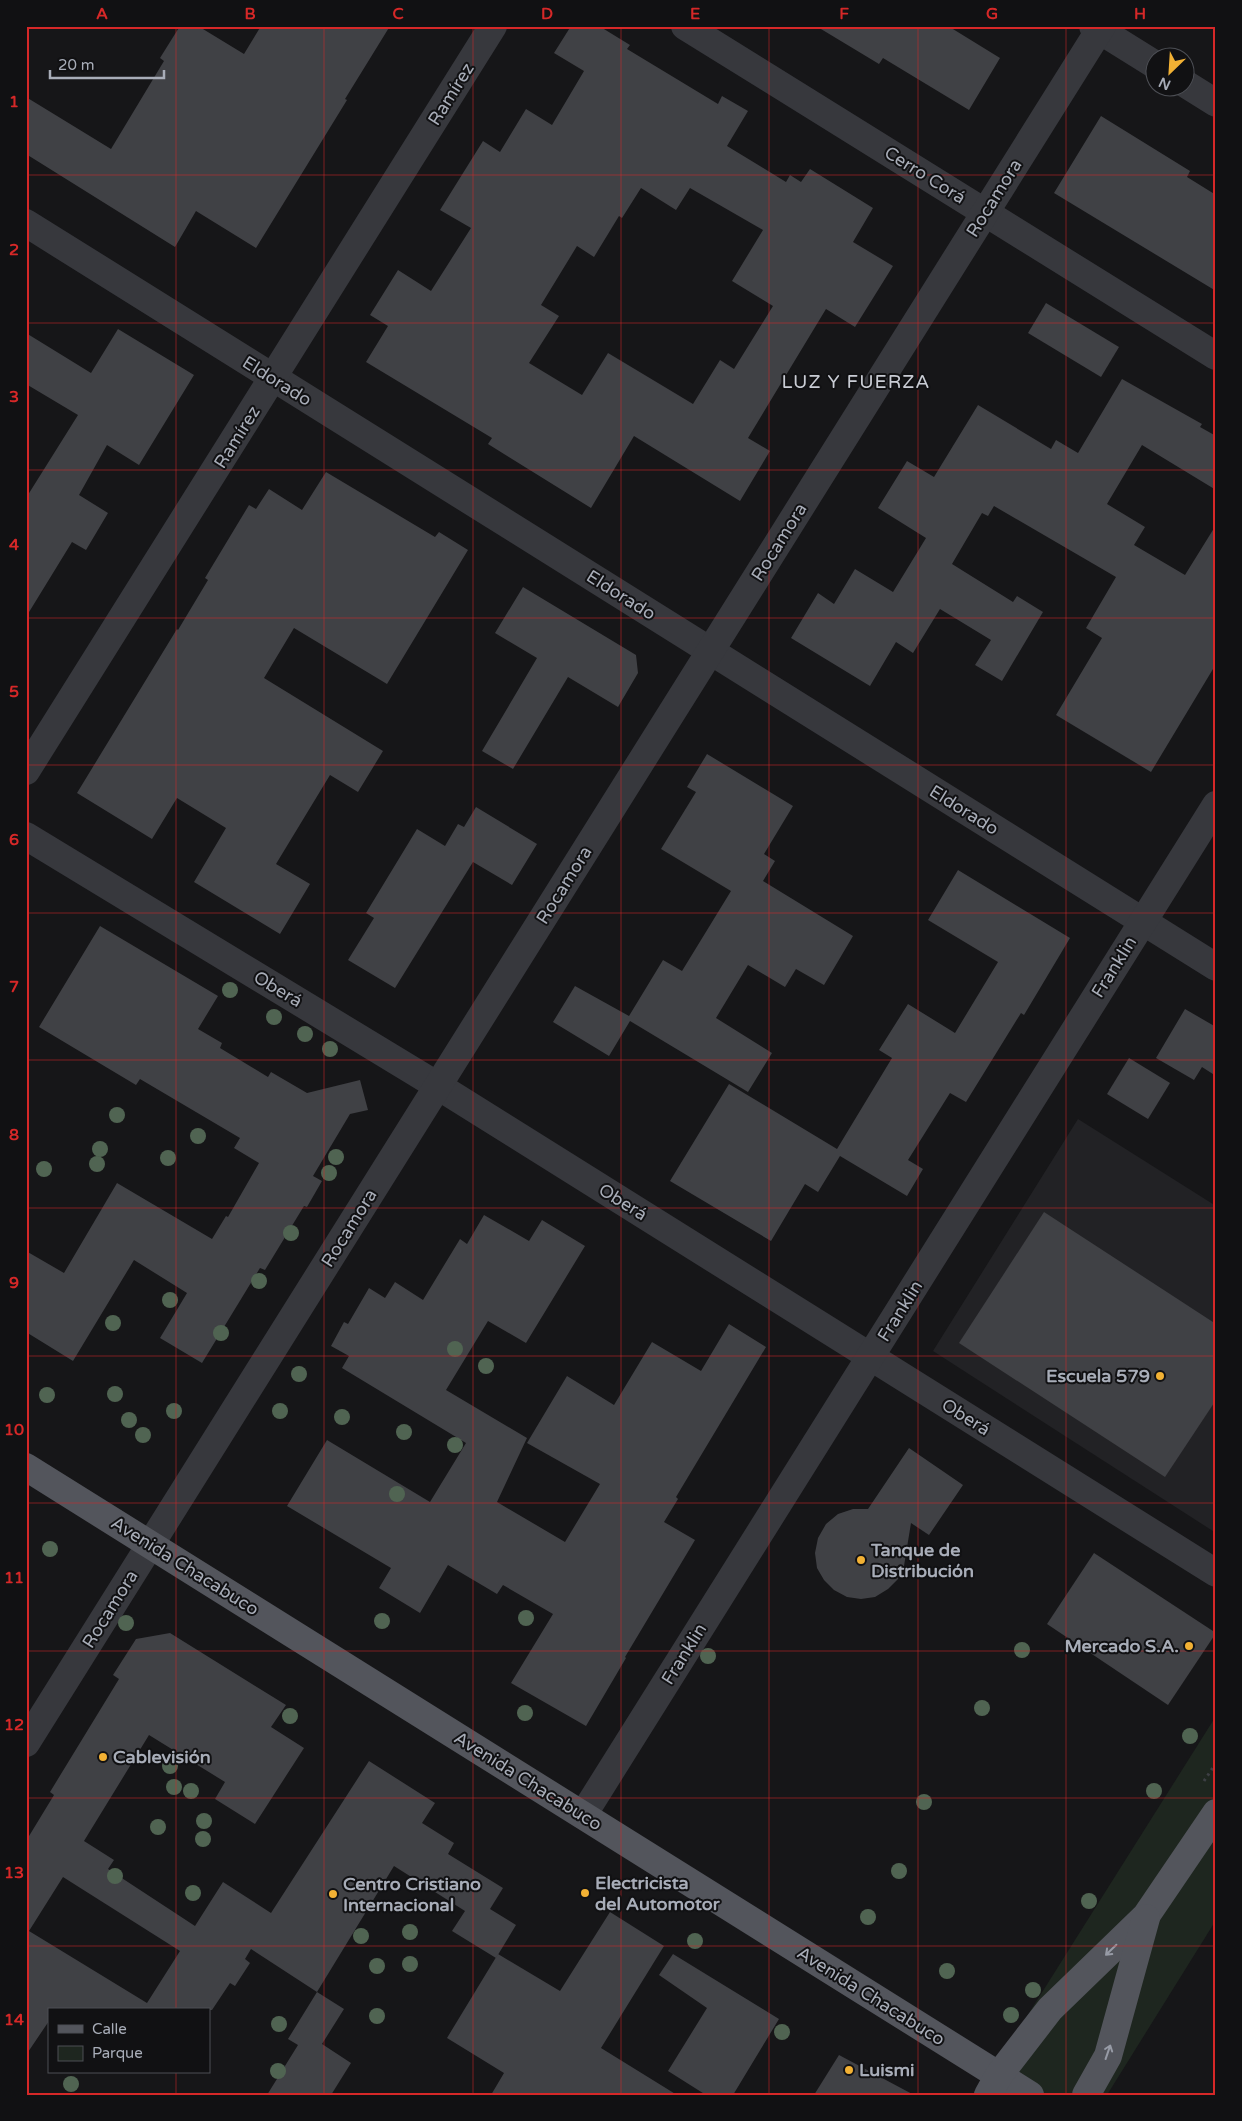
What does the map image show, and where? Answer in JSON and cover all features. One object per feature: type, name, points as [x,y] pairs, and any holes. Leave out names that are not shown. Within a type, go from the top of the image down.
[{"type":"main road","name":"Avenida Chacabuco","points":[[26,1467],[583,1815],[993,2085],[1030,2095]]},
{"type":"main road","points":[[993,2085],[1050,2009],[1146,1916],[1216,1814]]},
{"type":"main road","points":[[1086,2095],[1108,2056],[1146,1916]]},
{"type":"street","name":"Ramírez","points":[[26,771],[493,26]]},
{"type":"street","name":"Cerro Corá","points":[[685,26],[1216,356]]},
{"type":"street","name":"Rocamora","points":[[26,1743],[711,651],[1098,28]]},
{"type":"street","points":[[1098,28],[1144,58]]},
{"type":"street","points":[[1194,89],[1216,103]]},
{"type":"street","name":"Eldorado","points":[[26,223],[1216,967]]},
{"type":"street","name":"Franklin","points":[[583,1815],[1216,805]]},
{"type":"street","name":"Oberá","points":[[26,836],[438,1086],[1216,1573]]},
{"type":"shaded area","points":[[1078,1119],[1216,1206],[1216,1533],[933,1351]]},
{"type":"green space","points":[[1216,1716],[1216,1920],[1107,2095],[980,2095],[992,2072]]},
{"type":"building","points":[[180,26],[198,26],[244,54],[261,26],[390,26],[256,248],[196,211],[175,247],[26,154],[26,97],[111,149],[164,61],[160,58]]},
{"type":"building","points":[[571,26],[599,26],[630,45],[627,49],[718,104],[722,96],[748,111],[727,146],[786,182],[790,175],[801,182],[810,169],[873,208],[853,242],[893,266],[855,327],[826,309],[748,438],[770,451],[740,501],[634,436],[591,508],[488,444],[492,438],[366,362],[388,326],[370,315],[398,270],[431,291],[471,228],[440,210],[483,141],[500,152],[526,109],[552,125],[584,71],[554,53]],"holes":[[[641,188],[676,210],[690,188],[763,230],[732,281],[773,306],[734,369],[720,360],[693,404],[608,353],[582,395],[529,363],[559,316],[541,305],[577,246],[594,257],[619,216],[622,218]]]},
{"type":"building","points":[[816,26],[948,26],[1000,58],[969,110],[883,58],[879,64]]},
{"type":"building","points":[[1101,116],[1190,171],[1187,177],[1216,195],[1216,291],[1054,193]]},
{"type":"building","points":[[1046,303],[1119,347],[1101,377],[1028,333]]},
{"type":"building","points":[[118,329],[194,375],[139,465],[107,445],[79,495],[108,513],[86,550],[72,542],[26,617],[26,498],[78,415],[26,384],[26,333],[91,373]]},
{"type":"building","points":[[1122,379],[1202,424],[1200,427],[1216,436],[1216,490],[1142,445],[1107,504],[1145,527],[1134,545],[1185,575],[1216,525],[1216,664],[1151,772],[1056,715],[1102,638],[1086,628],[1116,577],[994,506],[988,516],[982,513],[952,564],[1013,602],[1017,596],[1043,612],[1002,681],[975,665],[991,640],[940,609],[913,653],[896,642],[870,686],[791,638],[818,593],[834,604],[855,569],[893,592],[926,538],[878,508],[907,461],[934,477],[978,405],[1051,449],[1056,440],[1078,453]]},
{"type":"building","points":[[326,472],[435,537],[439,532],[468,550],[387,684],[294,628],[264,678],[383,751],[358,792],[330,775],[276,864],[310,884],[280,934],[194,882],[226,828],[177,798],[152,839],[77,793],[208,580],[205,578],[249,505],[256,509],[269,489],[302,510]]},
{"type":"building","points":[[523,587],[636,655],[638,673],[618,707],[568,677],[513,769],[482,751],[537,658],[495,633]]},
{"type":"building","points":[[707,754],[793,806],[764,854],[775,861],[763,881],[853,936],[824,985],[796,969],[785,987],[748,965],[716,1018],[772,1053],[748,1092],[630,1021],[609,1056],[553,1022],[575,986],[629,1016],[663,960],[682,971],[731,891],[661,849],[696,792],[687,787]]},
{"type":"building","points":[[476,807],[537,844],[512,885],[473,862],[395,988],[348,960],[374,918],[366,913],[417,829],[445,846],[458,824],[464,827]]},
{"type":"building","points":[[958,870],[1070,938],[1024,1015],[1021,1013],[966,1102],[950,1093],[908,1160],[923,1169],[907,1196],[840,1156],[818,1192],[805,1184],[771,1241],[670,1181],[729,1084],[837,1149],[892,1058],[879,1050],[908,1004],[955,1033],[998,962],[928,920]]},
{"type":"building","points":[[100,926],[218,996],[198,1029],[222,1043],[220,1048],[268,1077],[271,1072],[307,1093],[360,1080],[368,1110],[350,1114],[313,1176],[322,1181],[307,1207],[304,1206],[265,1270],[260,1268],[202,1363],[160,1338],[187,1293],[134,1260],[73,1361],[26,1332],[26,1251],[64,1273],[117,1183],[212,1239],[226,1216],[228,1217],[259,1163],[234,1148],[240,1138],[140,1079],[136,1085],[39,1027]]},
{"type":"building","points":[[1185,1009],[1216,1027],[1216,1076],[1202,1067],[1194,1080],[1156,1058]]},
{"type":"building","points":[[1129,1058],[1170,1083],[1148,1119],[1107,1094]]},
{"type":"building","points":[[1044,1212],[1216,1324],[1216,1400],[1165,1477],[959,1343]]},
{"type":"building","points":[[484,1215],[529,1241],[542,1220],[585,1246],[526,1343],[488,1321],[446,1390],[527,1438],[497,1502],[565,1542],[600,1484],[527,1443],[567,1376],[614,1405],[652,1342],[701,1371],[729,1324],[766,1347],[676,1497],[678,1499],[664,1522],[695,1540],[586,1726],[511,1683],[553,1614],[503,1585],[497,1594],[448,1565],[420,1613],[379,1588],[391,1568],[287,1506],[327,1440],[430,1502],[466,1443],[342,1368],[349,1356],[331,1346],[344,1322],[348,1324],[369,1288],[385,1298],[395,1282],[423,1300],[460,1239],[467,1244]]},
{"type":"building","points":[[909,1448],[963,1485],[929,1535],[911,1523],[904,1566],[898,1579],[888,1589],[875,1597],[861,1599],[847,1597],[834,1590],[824,1580],[817,1568],[815,1553],[818,1538],[826,1524],[838,1514],[853,1509],[868,1509]]},
{"type":"building","points":[[1094,1553],[1216,1633],[1168,1705],[1047,1624]]},
{"type":"building","points":[[170,1633],[286,1705],[271,1727],[304,1748],[255,1824],[215,1799],[225,1782],[149,1735],[84,1841],[114,1860],[108,1869],[195,1926],[223,1882],[271,1913],[369,1761],[435,1803],[422,1823],[454,1843],[448,1854],[503,1888],[490,1909],[516,1925],[496,1958],[452,1931],[465,1911],[394,1866],[317,1992],[251,1949],[245,1959],[250,1963],[235,1986],[230,1983],[212,2010],[210,2008],[48,2008],[48,2022],[26,2055],[26,1841],[54,1795],[50,1792],[119,1679],[113,1675],[136,1639]],"holes":[[[63,1877],[180,1951],[147,2003],[29,1931]]]},
{"type":"building","points":[[610,1912],[664,1946],[601,2048],[677,2095],[491,2095],[504,2073],[447,2038],[498,1954],[560,1991]]},
{"type":"building","points":[[673,1954],[779,2019],[733,2095],[706,2095],[668,2071],[707,2008],[659,1975]]},
{"type":"building","points":[[317,1992],[344,2009],[322,2044],[351,2063],[331,2095],[267,2095],[298,2045],[288,2039]]},
{"type":"building","name":"Luismi","points":[[839,2055],[914,2095],[814,2095]]},
{"type":"place","name":"Escuela 579","points":[[1160,1376]]},
{"type":"place","name":"Tanque de Distribución","points":[[861,1560]]},
{"type":"place","name":"Mercado S.A.","points":[[1189,1646]]},
{"type":"place","name":"Cablevisión","points":[[103,1757]]},
{"type":"place","name":"Electricista del Automotor","points":[[585,1893]]},
{"type":"place","name":"Centro Cristiano Internacional","points":[[333,1894]]},
{"type":"place","name":"Luismi","points":[[849,2070]]},
{"type":"district","name":"LUZ Y FUERZA","points":[[856,382]]}]
